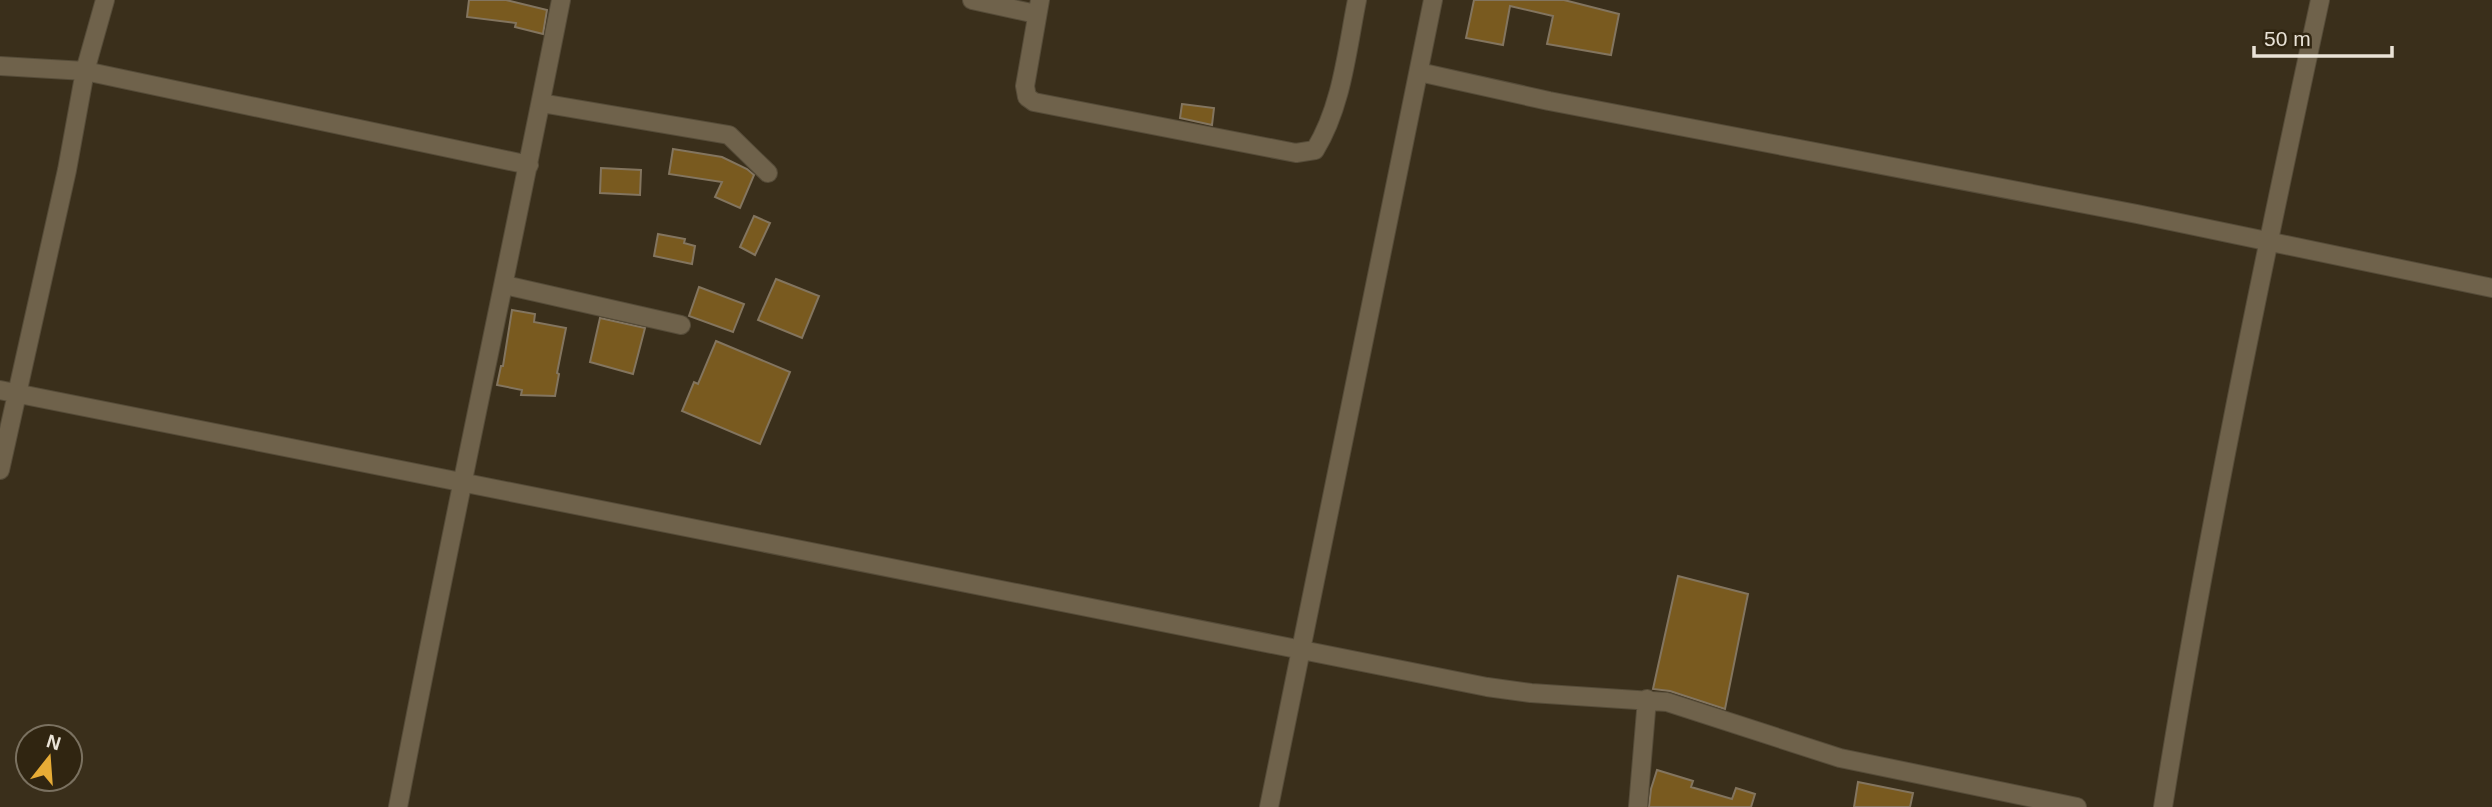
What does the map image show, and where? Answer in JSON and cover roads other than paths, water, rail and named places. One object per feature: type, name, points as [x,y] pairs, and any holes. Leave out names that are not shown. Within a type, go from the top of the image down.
[{"type":"street","points":[[0,470],[8,391],[67,170],[85,71],[105,0]]},
{"type":"street","points":[[398,807],[561,0]]},
{"type":"street","points":[[972,0],[1038,7],[1025,86],[1027,97],[1034,102],[1296,153],[1315,150],[1326,131],[1338,92],[1357,0]]},
{"type":"street","points":[[1269,807],[1433,0]]},
{"type":"street","points":[[2163,807],[2183,684],[2269,243],[2320,0]]},
{"type":"street","points":[[0,66],[85,71],[529,164]]},
{"type":"street","points":[[1419,72],[1549,101],[2124,212],[2492,288]]},
{"type":"street","points":[[541,103],[729,135],[768,173]]},
{"type":"street","points":[[505,285],[681,325]]},
{"type":"street","points":[[8,391],[1487,687],[1531,693],[1647,699],[1694,709],[1840,758],[2077,807]]},
{"type":"street","points":[[1638,807],[1647,699]]}]
